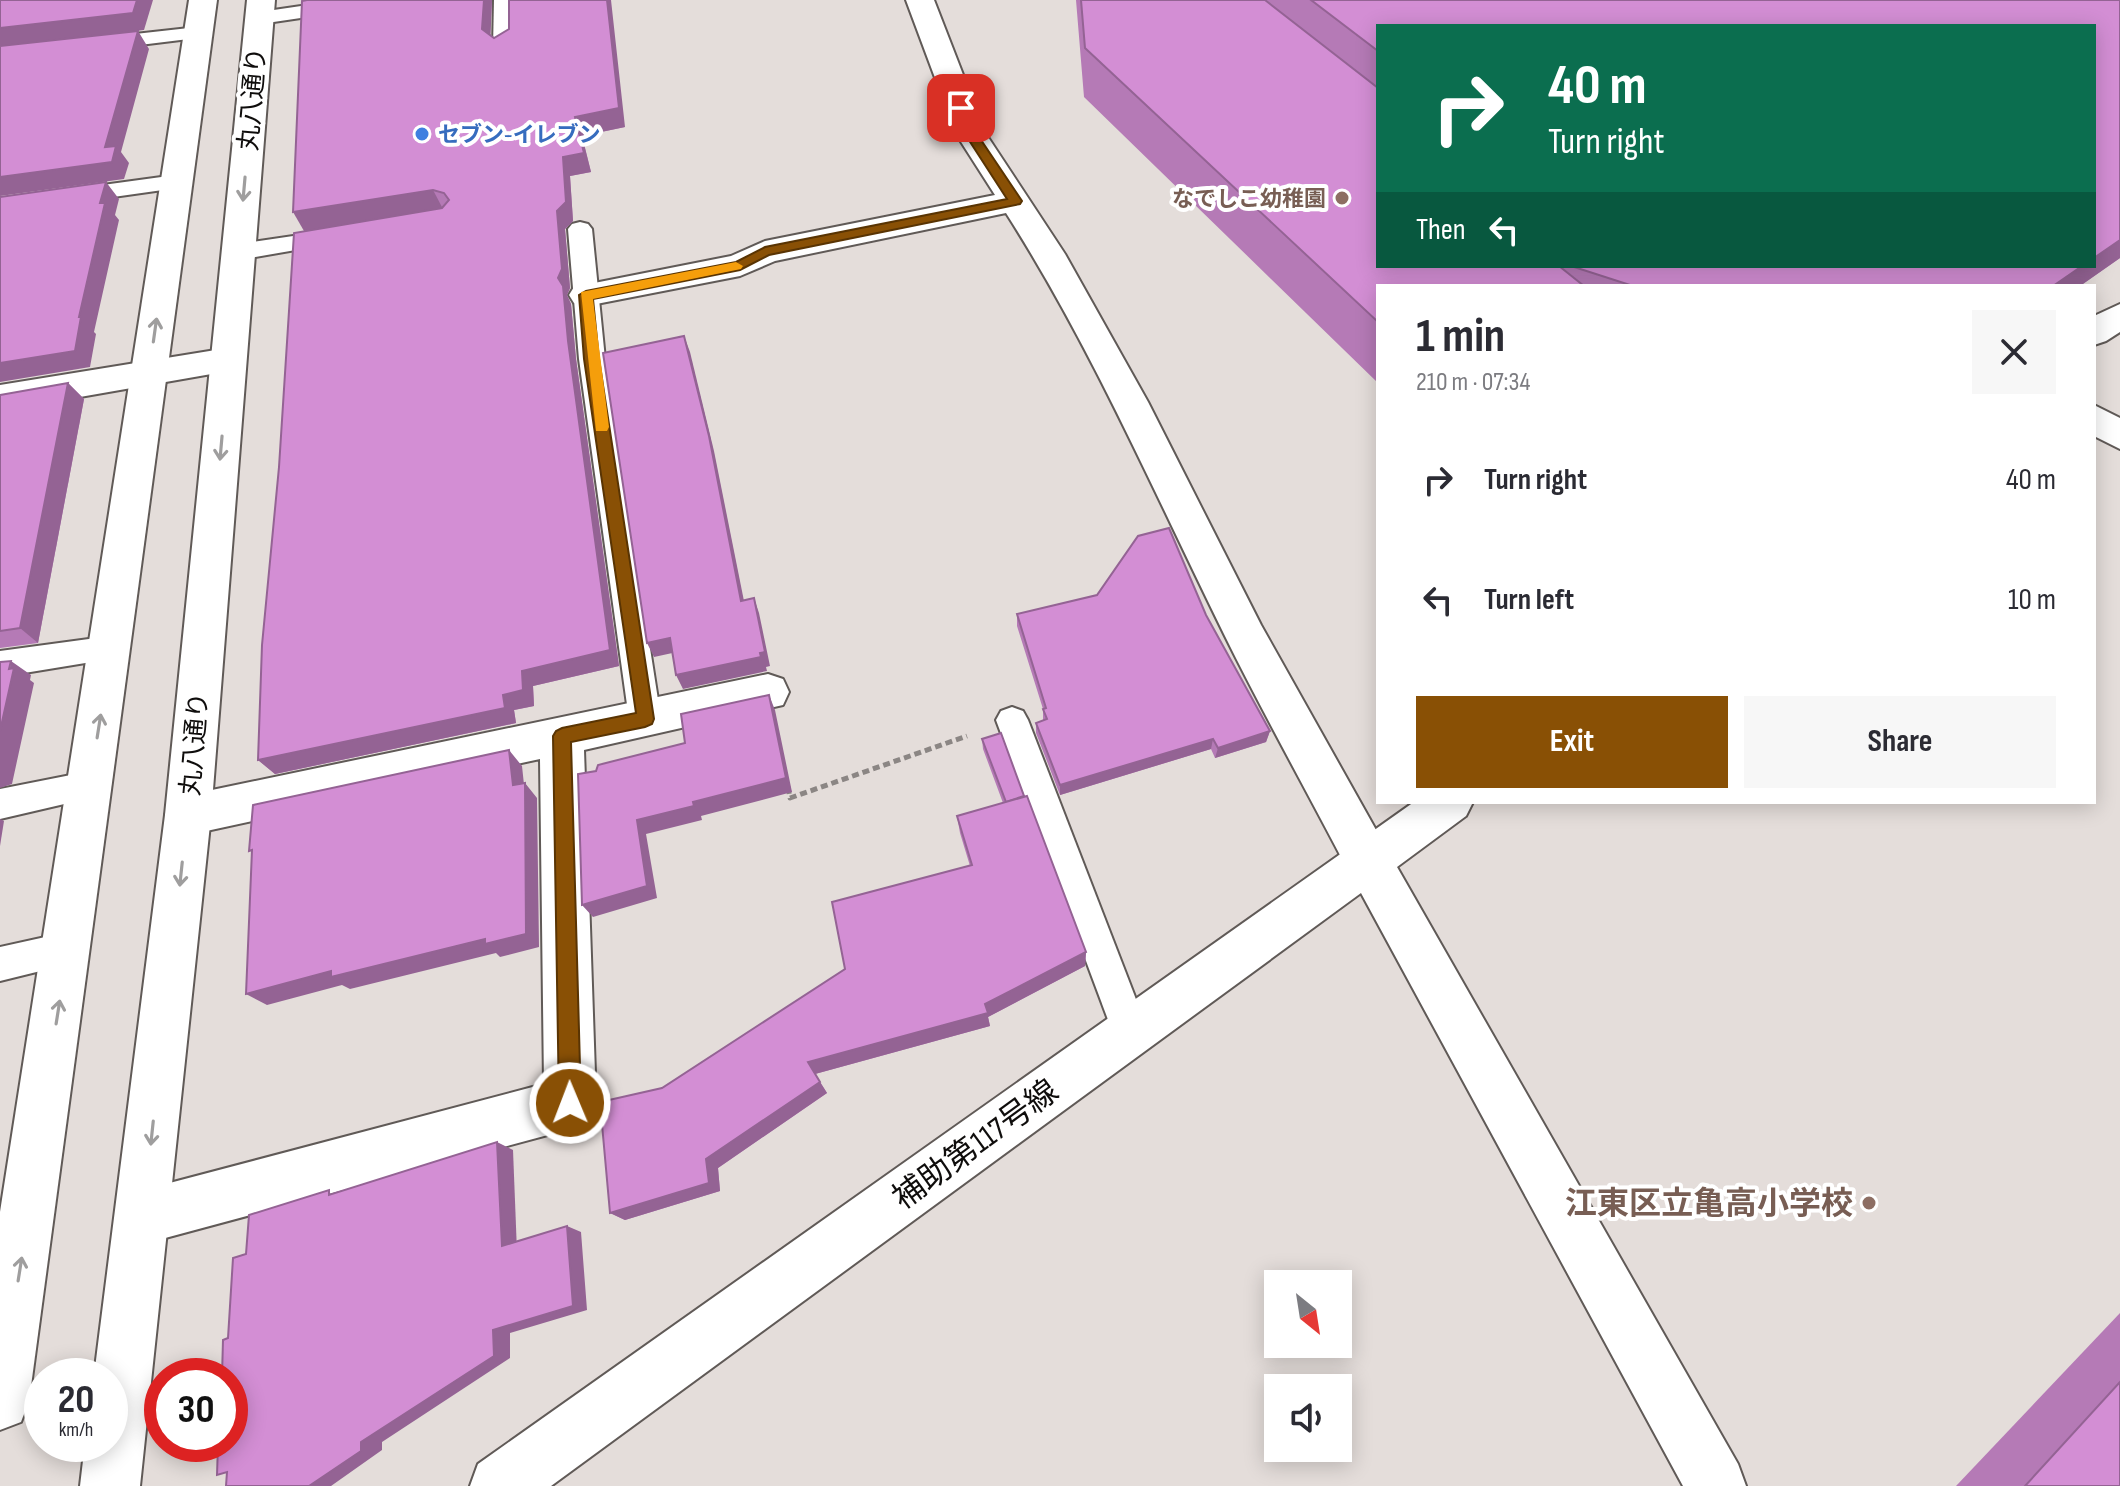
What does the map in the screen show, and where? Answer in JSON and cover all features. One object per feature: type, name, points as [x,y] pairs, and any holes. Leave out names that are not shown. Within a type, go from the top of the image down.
[{"type":"street","points":[[920,0],[971,134],[1049,254],[1130,402],[1246,636],[1716,1486]]},
{"type":"street","name":"丸八通り","points":[[110,1486],[188,815],[260,9]]},
{"type":"street","points":[[0,1401],[201,16]]},
{"type":"street","points":[[586,295],[740,265],[765,252],[1015,201]]},
{"type":"street","points":[[2096,332],[2120,315]]},
{"type":"street","points":[[0,398],[228,360]]},
{"type":"street","points":[[2096,419],[2120,436]]},
{"type":"street","points":[[188,815],[768,692]]},
{"type":"street","points":[[143,1217],[570,1103],[562,736]]},
{"type":"street","name":"補助第117号線","points":[[500,1486],[1447,804]]},
{"type":"lane","points":[[260,9],[382,0]]},
{"type":"lane","points":[[503,48],[504,0]]},
{"type":"lane","points":[[73,48],[201,16]]},
{"type":"lane","points":[[0,206],[176,182]]},
{"type":"lane","points":[[580,229],[592,359],[645,719]]},
{"type":"lane","points":[[238,252],[365,232]]},
{"type":"lane","points":[[0,664],[111,648]]},
{"type":"lane","points":[[1012,720],[1131,1033]]},
{"type":"lane","points":[[0,804],[91,785]]},
{"type":"lane","points":[[0,964],[68,949]]},
{"type":"building","points":[[0,0],[137,0],[133,13],[0,28]]},
{"type":"building","points":[[484,0],[482,29],[494,38],[509,29],[509,0],[607,0],[619,108],[575,117],[584,153],[563,157],[566,202],[557,211],[562,269],[558,278],[563,286],[610,650],[522,671],[523,690],[503,695],[505,708],[258,760],[262,645],[279,467],[294,233],[442,208],[449,200],[444,193],[433,190],[293,212],[302,1]]},
{"type":"building","points":[[1081,0],[1265,0],[1376,86],[1376,268],[1562,268],[1582,284],[1376,284],[1376,320],[1085,48]]},
{"type":"building","points":[[1311,0],[2120,0],[2120,240],[2096,257],[2096,24],[1376,24],[1376,49]]},
{"type":"building","points":[[138,31],[105,147],[116,146],[112,162],[0,177],[0,46]]},
{"type":"building","points":[[106,182],[100,203],[105,203],[79,317],[75,351],[0,363],[0,197]]},
{"type":"building","points":[[1577,268],[2079,268],[2056,284],[1627,284]]},
{"type":"building","points":[[684,336],[709,436],[741,601],[754,598],[765,652],[760,653],[761,657],[676,675],[670,638],[647,643],[603,353]]},
{"type":"building","points":[[68,383],[20,628],[0,631],[0,395]]},
{"type":"building","points":[[1169,528],[1206,615],[1270,731],[1218,748],[1213,739],[1060,785],[1036,723],[1047,719],[1043,709],[1046,708],[1017,614],[1097,595],[1138,536]]},
{"type":"building","points":[[11,661],[9,669],[14,668],[0,731],[0,662]]},
{"type":"building","points":[[769,695],[786,778],[637,820],[647,886],[582,905],[578,774],[596,771],[598,765],[685,743],[681,714]]},
{"type":"building","points":[[1001,733],[1024,796],[1006,802],[982,739]]},
{"type":"building","points":[[509,750],[513,785],[525,783],[526,934],[485,944],[485,939],[331,977],[331,971],[246,994],[253,805]]},
{"type":"building","points":[[1027,796],[1086,952],[985,1004],[988,1013],[808,1062],[820,1082],[706,1159],[709,1183],[610,1213],[600,1102],[662,1088],[845,969],[832,902],[972,865],[957,816]]},
{"type":"building","points":[[497,1142],[502,1246],[567,1226],[573,1306],[493,1330],[494,1356],[361,1442],[361,1451],[309,1486],[226,1486],[227,1472],[217,1475],[217,1462],[248,1462],[248,1358],[222,1358],[223,1340],[228,1338],[233,1258],[246,1254],[249,1215],[329,1190],[329,1195]]},
{"type":"building","points":[[2120,1382],[2120,1486],[2025,1486]]},
{"type":"slow traffic","points":[[602,427],[586,295],[736,266]]},
{"type":"place","name":"セブン-イレブン","points":[[422,134]]},
{"type":"place","name":"なでしこ幼稚園","points":[[1342,198]]},
{"type":"place","name":"江東区立亀高小学校","points":[[1869,1203]]},
{"type":"route","points":[[570,1103],[562,736],[645,719],[592,359],[586,295],[740,265],[765,252],[1015,201],[971,134],[961,108]]}]
